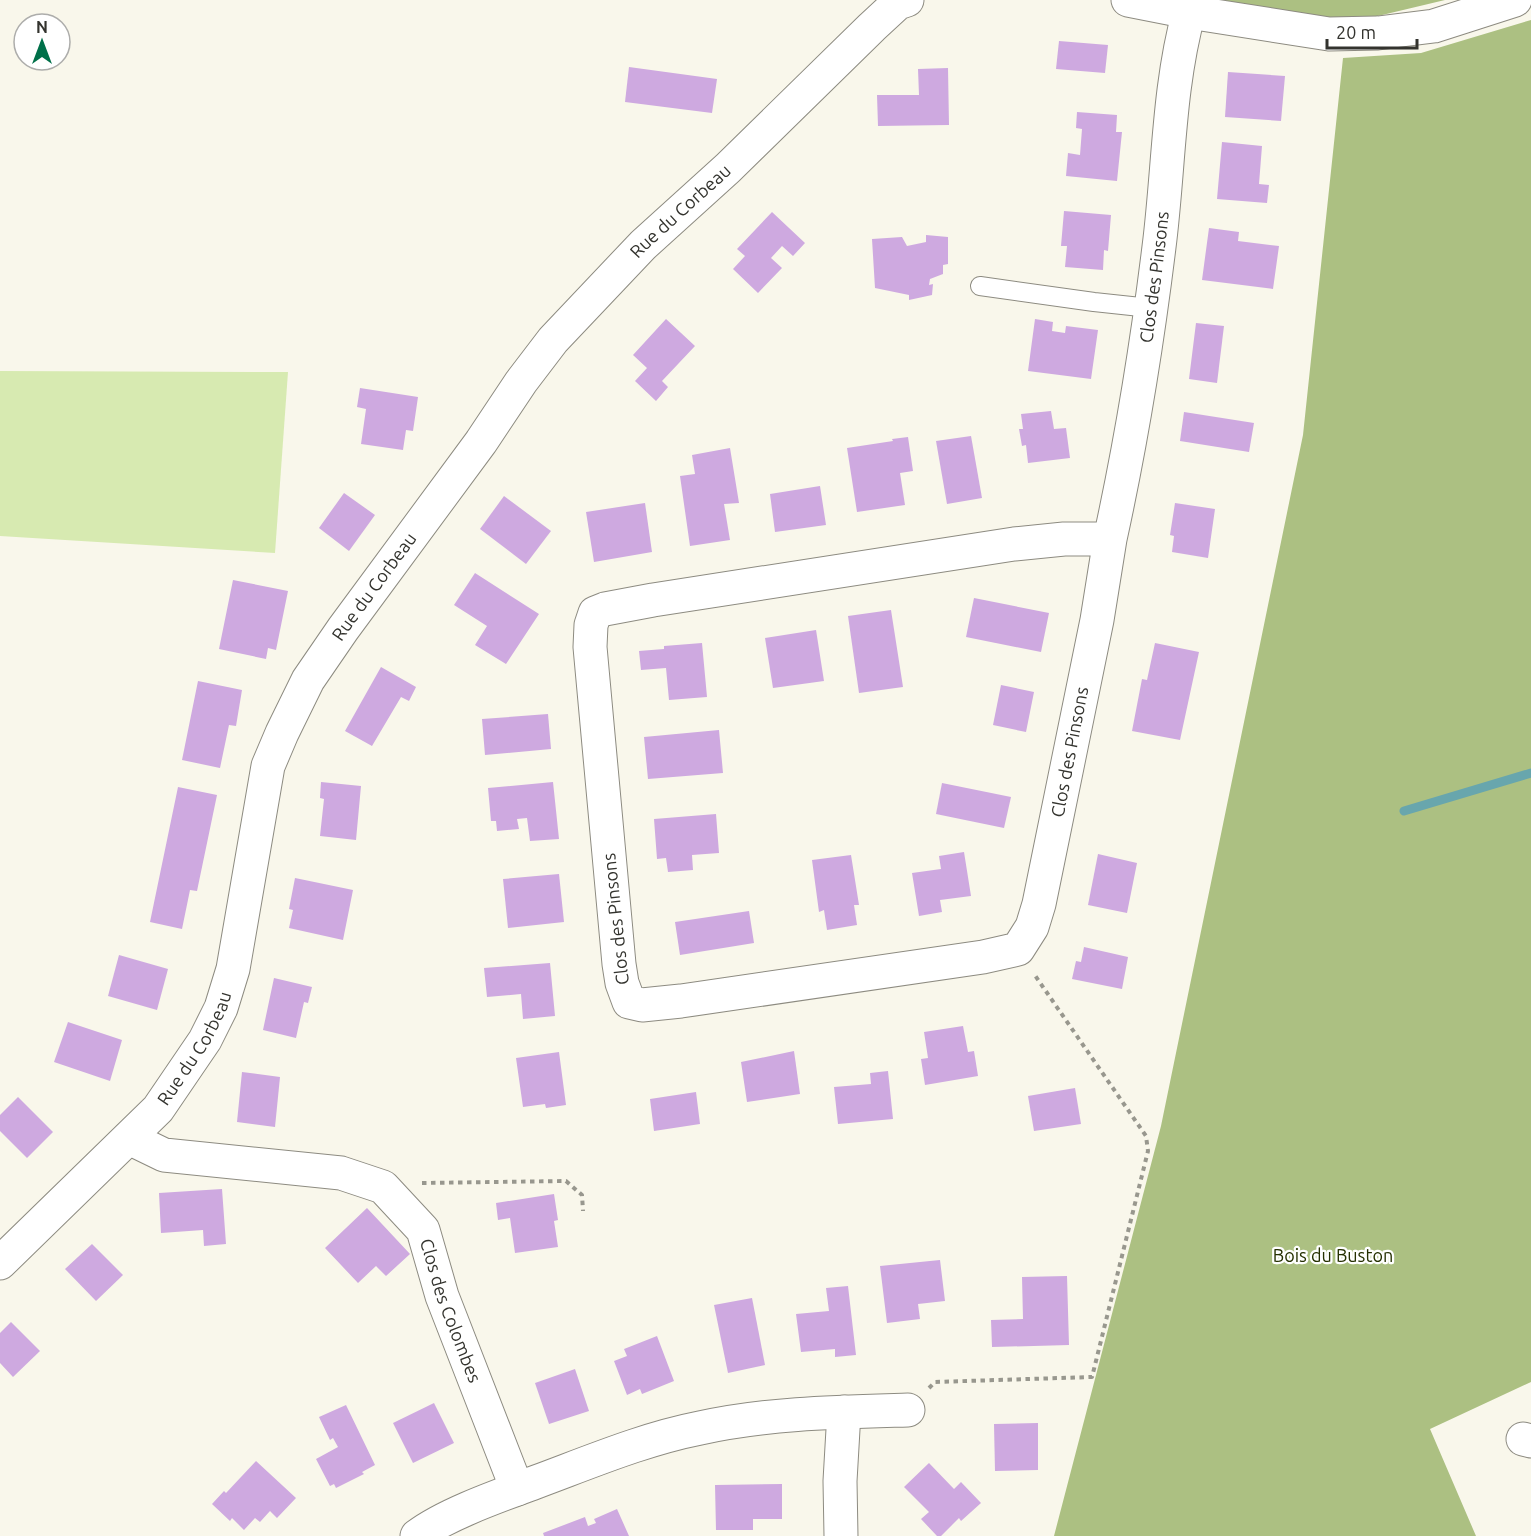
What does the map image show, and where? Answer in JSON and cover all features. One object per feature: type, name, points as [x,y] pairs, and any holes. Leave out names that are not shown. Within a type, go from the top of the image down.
[{"type":"street","name":"Rue du Corbeau","points":[[0,1263],[158,1109],[205,1040],[221,1008],[233,969],[268,766],[308,680],[344,629],[553,340],[643,245],[728,168],[872,27],[898,3],[907,0]]},
{"type":"street","points":[[1128,0],[1329,34],[1378,33],[1434,26],[1515,0]]},
{"type":"street","name":"Clos des Pinsons","points":[[1110,539],[1064,539],[1014,544],[653,600],[595,613],[591,625],[590,647],[619,964],[629,1002],[642,1005],[681,1001],[972,959],[1018,949],[1032,927],[1039,904],[1097,620],[1110,539],[1127,464],[1159,246],[1173,101],[1182,36],[1189,12]]},
{"type":"street","name":"Clos des Colombes","points":[[129,1138],[164,1155],[341,1173],[383,1187],[423,1230],[442,1296],[517,1488]]},
{"type":"street","points":[[417,1536],[431,1525],[517,1488],[626,1448],[699,1428],[764,1417],[908,1410]]},
{"type":"street","points":[[841,1536],[840,1480],[844,1412]]},
{"type":"lane","points":[[980,285],[1084,301],[1150,308]]},
{"type":"path","points":[[908,1410],[934,1382],[1092,1377],[1148,1151],[1146,1136],[1044,991],[1018,949]]},
{"type":"path","points":[[383,1187],[420,1183],[566,1180],[582,1195],[583,1211]]},
{"type":"green space","points":[[1208,0],[1445,0],[1357,21]]},
{"type":"green space","name":"Bois du Buston","points":[[1531,20],[1531,1382],[1430,1429],[1476,1536],[1054,1536],[1161,1126],[1303,435],[1343,58],[1421,53]]},
{"type":"green space","points":[[0,371],[288,372],[275,553],[0,536]]},
{"type":"building","points":[[1059,41],[1108,45],[1105,73],[1056,69]]},
{"type":"building","points":[[629,67],[717,79],[712,113],[625,102]]},
{"type":"building","points":[[948,68],[949,125],[878,126],[877,95],[919,95],[918,69]]},
{"type":"building","points":[[1228,72],[1285,76],[1281,121],[1225,117]]},
{"type":"building","points":[[1077,112],[1117,115],[1116,132],[1122,132],[1117,181],[1066,176],[1068,153],[1080,155],[1082,129],[1076,128]]},
{"type":"building","points":[[1222,142],[1262,146],[1259,184],[1269,185],[1267,203],[1217,199]]},
{"type":"building","points":[[1064,211],[1111,215],[1108,251],[1104,250],[1103,270],[1065,267],[1067,246],[1061,246]]},
{"type":"building","points":[[772,212],[805,243],[793,256],[782,246],[771,258],[782,268],[758,293],[733,269],[745,256],[737,249]]},
{"type":"building","points":[[1209,228],[1239,232],[1238,241],[1279,246],[1273,289],[1202,280]]},
{"type":"building","points":[[926,235],[948,237],[948,264],[943,265],[943,274],[930,279],[929,285],[933,284],[932,295],[909,300],[909,295],[875,288],[872,239],[902,237],[907,246],[926,242]]},
{"type":"building","points":[[666,319],[695,346],[662,381],[668,387],[656,401],[635,381],[647,368],[633,355]]},
{"type":"building","points":[[1035,319],[1053,322],[1052,331],[1065,333],[1066,326],[1098,330],[1091,379],[1028,371]]},
{"type":"building","points":[[1196,323],[1224,326],[1217,383],[1189,379]]},
{"type":"building","points":[[360,388],[418,397],[413,431],[406,430],[403,450],[361,444],[366,409],[357,407]]},
{"type":"building","points":[[1051,411],[1054,429],[1066,428],[1070,458],[1028,463],[1026,445],[1022,446],[1019,429],[1023,429],[1021,414]]},
{"type":"building","points":[[1184,412],[1254,423],[1249,452],[1180,441]]},
{"type":"building","points":[[971,436],[982,498],[947,504],[936,441]]},
{"type":"building","points":[[908,437],[913,471],[900,473],[905,505],[857,512],[847,448]]},
{"type":"building","points":[[730,448],[739,503],[724,504],[730,540],[690,546],[680,476],[695,474],[692,455]]},
{"type":"building","points":[[820,486],[826,525],[775,532],[770,494]]},
{"type":"building","points":[[344,493],[375,515],[349,551],[319,528]]},
{"type":"building","points":[[504,496],[551,531],[526,564],[480,529]]},
{"type":"building","points":[[645,503],[652,552],[594,562],[586,512]]},
{"type":"building","points":[[1175,503],[1215,509],[1208,558],[1172,552],[1174,536],[1170,535]]},
{"type":"building","points":[[475,573],[539,614],[506,664],[475,645],[487,626],[454,605]]},
{"type":"building","points":[[233,580],[288,591],[276,650],[268,648],[266,659],[219,649]]},
{"type":"building","points":[[974,598],[1049,613],[1041,652],[966,637]]},
{"type":"building","points":[[891,610],[903,687],[859,693],[848,616]]},
{"type":"building","points":[[816,630],[824,681],[773,688],[765,638]]},
{"type":"building","points":[[702,643],[707,697],[669,700],[666,668],[641,670],[639,651],[664,649],[664,646]]},
{"type":"building","points":[[1155,643],[1199,652],[1180,740],[1132,731],[1142,679],[1147,680]]},
{"type":"building","points":[[381,667],[416,687],[409,701],[401,697],[372,746],[345,731]]},
{"type":"building","points":[[198,681],[242,690],[236,726],[229,725],[220,768],[182,760]]},
{"type":"building","points":[[1001,685],[1034,692],[1026,732],[993,725]]},
{"type":"building","points":[[548,714],[551,749],[485,755],[482,719]]},
{"type":"building","points":[[719,730],[723,773],[648,779],[644,737]]},
{"type":"building","points":[[321,782],[361,786],[356,840],[320,836],[324,799],[320,798]]},
{"type":"building","points":[[553,782],[559,839],[530,841],[527,818],[517,819],[519,829],[497,831],[496,821],[491,821],[488,788]]},
{"type":"building","points":[[942,783],[1011,797],[1004,828],[936,814]]},
{"type":"building","points":[[178,787],[217,795],[197,891],[190,890],[182,929],[150,922]]},
{"type":"building","points":[[716,814],[719,853],[692,855],[693,870],[668,872],[666,858],[657,859],[654,819]]},
{"type":"building","points":[[964,852],[971,896],[940,900],[942,912],[919,916],[912,873],[941,869],[939,856]]},
{"type":"building","points":[[1098,854],[1137,863],[1127,913],[1088,905]]},
{"type":"building","points":[[851,855],[859,905],[854,905],[857,925],[827,930],[824,910],[819,912],[812,860]]},
{"type":"building","points":[[559,874],[564,922],[508,928],[503,879]]},
{"type":"building","points":[[295,878],[353,890],[343,940],[289,928],[293,910],[289,909]]},
{"type":"building","points":[[749,911],[754,943],[680,955],[675,922]]},
{"type":"building","points":[[1084,947],[1128,957],[1122,989],[1072,979],[1076,961],[1081,962]]},
{"type":"building","points":[[119,955],[168,969],[157,1010],[108,996]]},
{"type":"building","points":[[550,963],[555,1016],[523,1019],[521,994],[487,997],[484,968]]},
{"type":"building","points":[[274,978],[312,987],[308,1003],[304,1002],[296,1038],[263,1030]]},
{"type":"building","points":[[68,1022],[122,1040],[110,1081],[54,1062]]},
{"type":"building","points":[[963,1026],[968,1052],[974,1051],[978,1076],[925,1085],[921,1059],[928,1058],[924,1032]]},
{"type":"building","points":[[794,1051],[800,1094],[747,1102],[741,1062]]},
{"type":"building","points":[[559,1052],[566,1105],[546,1108],[545,1104],[523,1107],[516,1058]]},
{"type":"building","points":[[888,1071],[893,1119],[838,1124],[834,1087],[871,1084],[870,1073]]},
{"type":"building","points":[[242,1072],[280,1077],[275,1127],[237,1122]]},
{"type":"building","points":[[1075,1088],[1081,1124],[1034,1131],[1028,1096]]},
{"type":"building","points":[[696,1092],[700,1124],[654,1131],[650,1099]]},
{"type":"building","points":[[18,1097],[53,1132],[27,1158],[0,1131],[0,1115]]},
{"type":"building","points":[[222,1189],[226,1244],[204,1246],[203,1230],[161,1233],[159,1193]]},
{"type":"building","points":[[554,1194],[558,1220],[554,1221],[558,1247],[515,1253],[510,1218],[498,1220],[496,1203]]},
{"type":"building","points":[[367,1208],[410,1254],[386,1276],[376,1266],[358,1283],[325,1248]]},
{"type":"building","points":[[92,1244],[123,1275],[96,1301],[65,1269]]},
{"type":"building","points":[[940,1260],[945,1301],[918,1304],[920,1319],[887,1323],[880,1266]]},
{"type":"building","points":[[1067,1276],[1069,1345],[992,1347],[991,1320],[1023,1319],[1022,1277]]},
{"type":"building","points":[[848,1286],[856,1355],[835,1357],[835,1349],[801,1352],[796,1314],[829,1311],[826,1288]]},
{"type":"building","points":[[752,1298],[765,1365],[728,1373],[714,1305]]},
{"type":"building","points":[[11,1322],[40,1351],[13,1377],[0,1363],[0,1333]]},
{"type":"building","points":[[657,1336],[674,1381],[642,1394],[640,1389],[627,1395],[614,1361],[627,1356],[624,1349]]},
{"type":"building","points":[[575,1369],[589,1411],[549,1424],[535,1383]]},
{"type":"building","points":[[434,1403],[454,1443],[413,1463],[393,1423]]},
{"type":"building","points":[[346,1405],[375,1465],[362,1472],[364,1474],[336,1488],[334,1484],[330,1486],[316,1459],[338,1447],[333,1438],[330,1440],[319,1417]]},
{"type":"building","points":[[1038,1423],[1038,1470],[995,1471],[994,1424]]},
{"type":"building","points":[[256,1461],[296,1498],[277,1518],[270,1511],[260,1522],[255,1518],[244,1530],[232,1518],[230,1521],[212,1504],[224,1491],[226,1493]]},
{"type":"building","points":[[929,1463],[954,1489],[961,1482],[981,1503],[961,1521],[959,1518],[941,1536],[937,1536],[921,1519],[929,1512],[904,1487]]},
{"type":"building","points":[[782,1484],[782,1519],[753,1519],[753,1530],[716,1530],[715,1485]]},
{"type":"building","points":[[617,1509],[629,1536],[544,1536],[543,1533],[585,1517],[588,1526],[596,1523],[594,1519]]},
{"type":"waterway","points":[[1404,811],[1531,773]]}]
